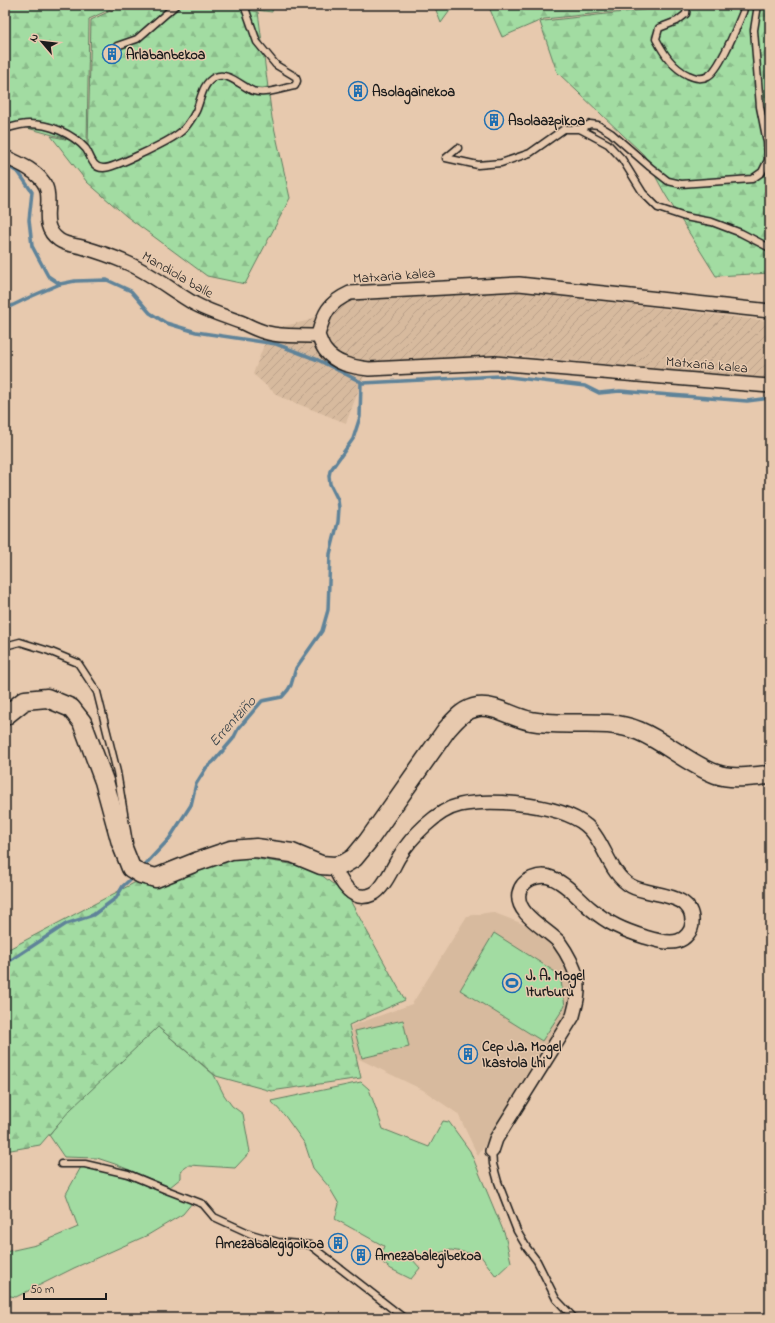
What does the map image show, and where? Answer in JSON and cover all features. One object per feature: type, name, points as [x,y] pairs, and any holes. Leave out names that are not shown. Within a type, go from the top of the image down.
[{"type":"street","name":"Mandiola balle","points":[[5,157],[34,172],[46,186],[48,197],[47,219],[50,230],[58,240],[69,245],[104,254],[125,262],[148,273],[195,304],[259,331],[269,334],[318,335]]},
{"type":"street","name":"Matxaria kalea","points":[[770,311],[512,284],[350,293],[341,297],[332,305],[323,317],[318,335],[325,350],[337,361],[352,366],[369,369],[495,363],[770,386]]},
{"type":"street","points":[[5,716],[25,700],[47,698],[71,708],[82,722],[104,781],[121,843],[131,868],[141,874],[156,878],[231,850],[256,848],[292,853],[321,865],[334,866],[344,864],[354,858],[368,841],[447,729],[466,711],[478,707],[491,707],[529,721],[537,722],[597,722],[617,724],[639,731],[701,767],[716,774],[729,777],[770,775]]},
{"type":"street","points":[[334,866],[345,888],[354,894],[362,896],[372,895],[380,889],[400,854],[416,835],[435,817],[453,807],[473,802],[519,804],[550,809],[571,816],[589,828],[599,841],[610,863],[619,876],[630,885],[644,891],[675,898],[689,908],[692,916],[692,926],[687,935],[679,941],[670,942],[654,940],[624,931],[610,923],[562,884],[551,878],[541,876],[532,878],[523,885],[519,893],[519,904],[528,917],[547,931],[559,943],[571,961],[578,980],[578,995],[573,1016],[496,1139],[492,1151]]},
{"type":"lane","points":[[117,46],[137,39],[176,5]]},
{"type":"lane","points":[[5,129],[27,124],[43,125],[59,131],[73,138],[86,149],[95,165],[102,169],[113,167],[173,137],[187,126],[196,111],[208,82],[216,77],[226,76],[253,91],[260,93],[295,86],[297,82],[296,77],[276,65],[256,42],[244,5]]},
{"type":"lane","points":[[687,5],[686,14],[659,28],[656,39],[674,66],[697,79],[709,76],[718,66],[745,5]]},
{"type":"lane","points":[[458,148],[446,158],[478,165],[501,163],[530,153],[564,129],[580,129],[590,124],[598,125],[611,133],[668,181],[681,184],[752,179],[762,172],[768,160],[767,142],[760,107],[754,30],[758,5]]},
{"type":"lane","points":[[580,129],[608,144],[622,159],[643,193],[658,208],[685,217],[712,222],[741,233],[770,248]]},
{"type":"lane","points":[[5,646],[20,642],[49,651],[78,663],[97,692],[117,772],[129,840],[126,853]]},
{"type":"lane","points":[[492,1151],[493,1164],[498,1182],[517,1231],[537,1261],[556,1299],[574,1318]]},
{"type":"lane","points":[[61,1164],[85,1164],[128,1174],[169,1192],[203,1204],[214,1218],[251,1234],[278,1242],[310,1245],[404,1318]]},
{"type":"shaded area","points":[[520,292],[770,321],[770,379],[763,380],[516,355],[369,363],[346,423],[278,396],[253,374],[270,329],[307,321],[347,298]]},
{"type":"shaded area","name":"J. A. Mogel Iturburu","points":[[492,912],[531,927],[565,959],[571,999],[568,1013],[478,1156],[458,1114],[423,1090],[357,1058],[351,1026],[412,1004],[467,916]]},
{"type":"green space","points":[[5,5],[119,5],[89,19],[88,145],[91,20],[123,5],[240,5],[247,10],[258,12],[272,118],[290,198],[245,284],[207,276],[126,216],[87,182],[51,136],[79,142],[5,122]]},
{"type":"green space","points":[[243,5],[273,5],[272,12],[248,9]]},
{"type":"green space","points":[[434,5],[454,5],[441,23]]},
{"type":"green space","points":[[488,5],[677,5],[544,19],[502,37]]},
{"type":"green space","points":[[678,5],[770,5],[770,273],[716,276],[665,194],[644,155],[557,72],[540,22]]},
{"type":"green space","points":[[244,857],[311,867],[347,895],[405,1000],[349,1025],[361,1078],[271,1091],[216,1076],[158,1027],[70,1110],[40,1145],[5,1151],[5,951],[134,883]]},
{"type":"green space","name":"J. A. Mogel Iturburu","points":[[494,933],[560,975],[565,1006],[542,1041],[460,990]]},
{"type":"green space","points":[[403,1020],[409,1047],[362,1058],[355,1031]]},
{"type":"green space","points":[[158,1027],[214,1075],[224,1095],[232,1106],[243,1114],[250,1152],[235,1168],[189,1165],[181,1171],[181,1178],[170,1187],[97,1158],[64,1157],[49,1135],[69,1110]]},
{"type":"green space","points":[[361,1082],[369,1089],[383,1129],[429,1147],[443,1121],[449,1122],[470,1151],[505,1235],[511,1262],[496,1276],[480,1255],[451,1250],[412,1259],[420,1268],[411,1279],[391,1269],[379,1260],[384,1246],[335,1219],[339,1204],[329,1187],[313,1168],[305,1144],[285,1116],[271,1101]]},
{"type":"green space","points":[[81,1167],[108,1171],[192,1203],[183,1214],[148,1235],[74,1268],[16,1297],[5,1295],[5,1252],[36,1245],[78,1227],[66,1194]]},
{"type":"waterway","points":[[5,164],[19,173],[32,192],[29,220],[32,246],[48,276],[60,284],[75,281],[107,280],[131,291],[150,313],[166,323],[196,332],[276,344],[318,360],[363,383],[500,376],[585,386],[599,393],[620,391],[747,401],[770,398]]},
{"type":"waterway","points":[[5,309],[60,284]]},
{"type":"waterway","name":"Errentziño","points":[[141,869],[169,839],[191,805],[196,784],[206,768],[233,739],[238,729],[262,701],[282,697],[288,690],[296,668],[322,631],[328,610],[330,554],[338,522],[339,508],[338,500],[330,484],[329,476],[330,471],[353,439],[360,417],[361,383]]},
{"type":"waterway","name":"Errentziño","points":[[5,964],[66,924],[93,915],[116,898],[123,886],[134,876]]},
{"type":"place","name":"Arlabanbekoa","points":[[112,54]]},
{"type":"place","name":"Asolagainekoa","points":[[358,91]]},
{"type":"place","name":"Asolaazpikoa","points":[[494,120]]},
{"type":"place","name":"J. A. Mogel Iturburu","points":[[512,983]]},
{"type":"place","name":"Cep J.a. Mogel Ikastola Lhi","points":[[468,1054]]},
{"type":"place","name":"Amezabalegigoikoa","points":[[338,1243]]},
{"type":"place","name":"Amezabalegibekoa","points":[[361,1255]]}]
